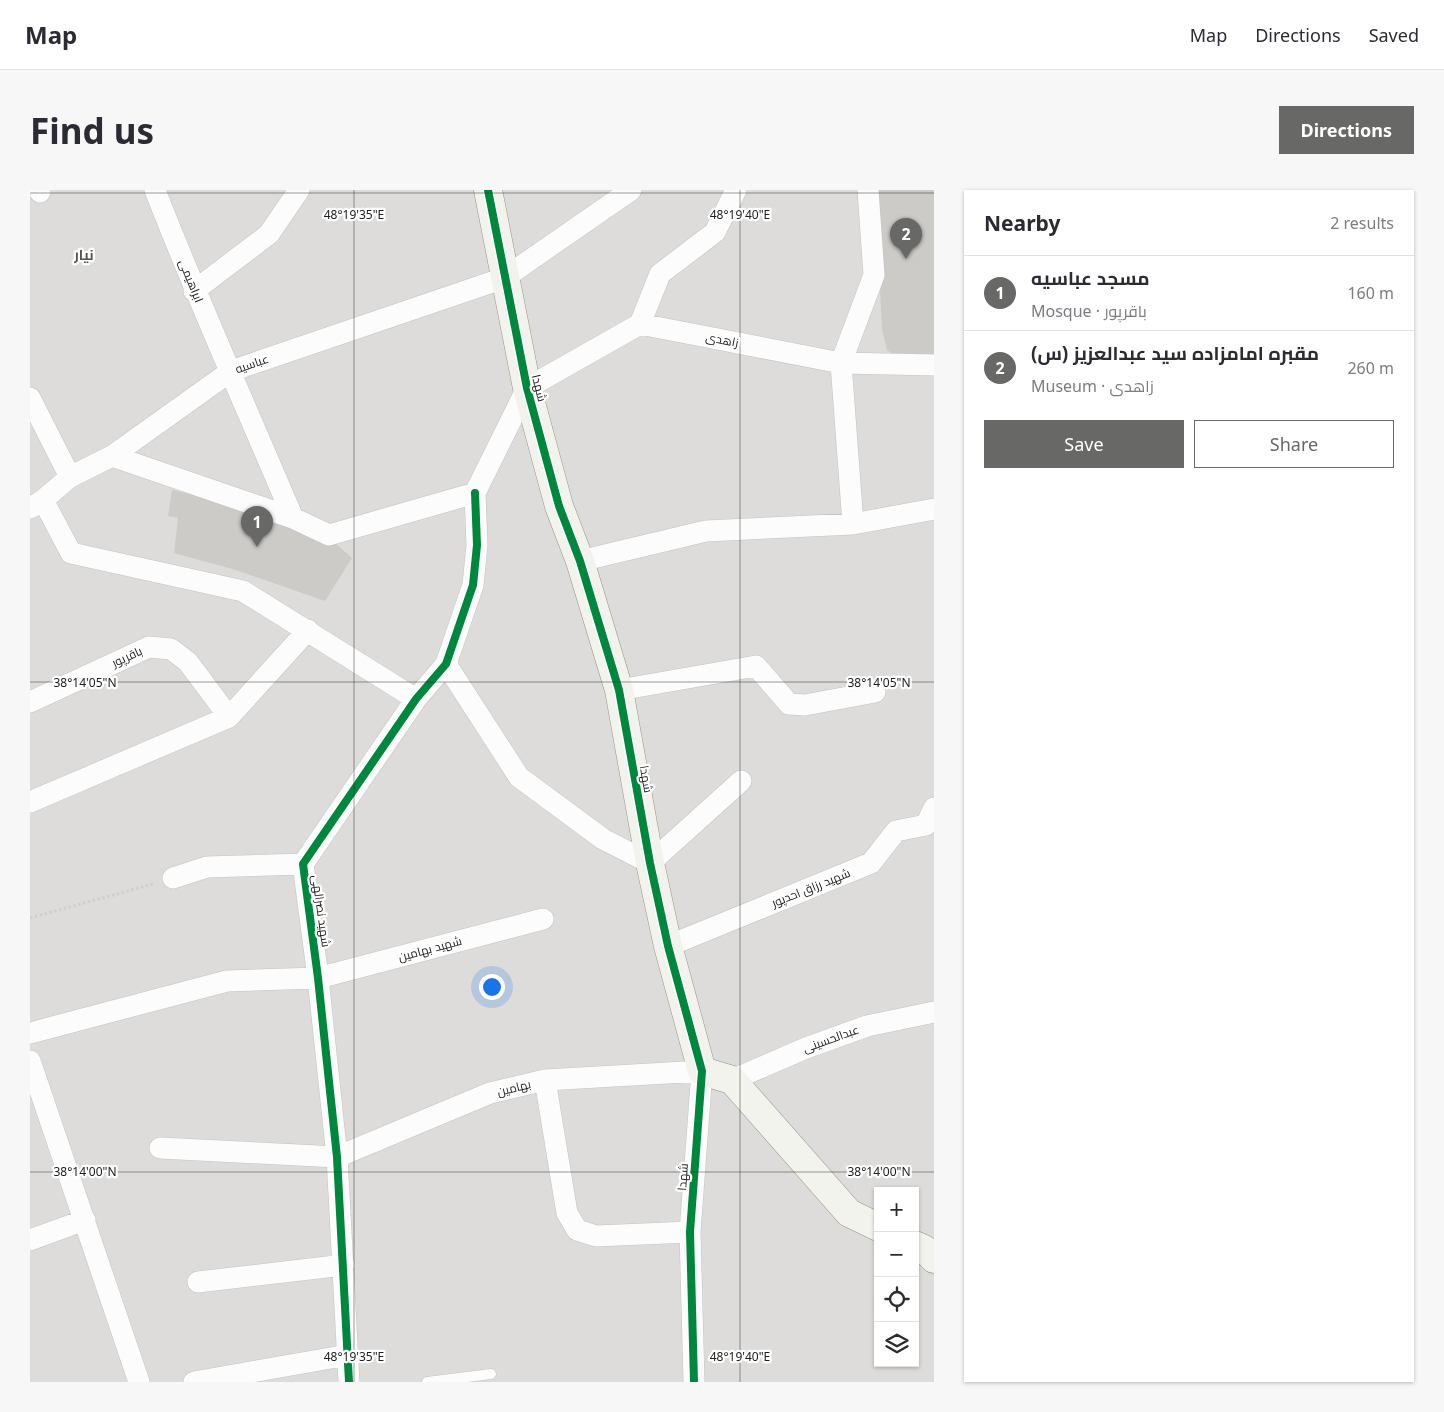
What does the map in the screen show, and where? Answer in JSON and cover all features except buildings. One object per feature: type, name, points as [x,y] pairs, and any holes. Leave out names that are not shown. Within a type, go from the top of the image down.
[{"type":"street","name":"ابراهیمی","points":[[155,190],[194,291],[231,371],[293,518]]},
{"type":"street","points":[[194,291],[269,234],[299,190]]},
{"type":"street","name":"شهدا","points":[[488,190],[527,388],[559,506],[580,561],[619,690],[650,863],[668,946],[702,1071],[690,1232],[694,1382]]},
{"type":"street","name":"عباسیه","points":[[36,504],[70,477],[112,456],[231,371],[504,278],[630,190]]},
{"type":"street","points":[[112,456],[293,518],[328,534],[475,493],[527,388],[640,324],[660,274],[715,232],[736,190]]},
{"type":"street","points":[[853,524],[841,363],[874,275],[868,190]]},
{"type":"street","name":"زاهدی","points":[[640,324],[841,363],[934,365]]},
{"type":"street","points":[[30,398],[70,477]]},
{"type":"street","name":"شهید نصرالهی","points":[[349,1382],[337,1157],[318,978],[303,864],[416,699],[446,664],[472,585],[477,545],[475,493]]},
{"type":"street","points":[[36,504],[72,553],[243,590],[416,699]]},
{"type":"street","points":[[580,561],[706,531],[853,524],[934,509]]},
{"type":"street","points":[[30,802],[229,717],[308,630]]},
{"type":"street","name":"باقرپور","points":[[30,702],[149,647],[171,649],[188,662],[229,717]]},
{"type":"street","points":[[446,664],[519,777],[603,839],[650,863],[741,781]]},
{"type":"street","points":[[619,690],[756,666],[788,704],[805,705],[875,692]]},
{"type":"street","name":"شهید رزاق احدپور","points":[[668,946],[870,863],[896,831],[926,824],[934,808]]},
{"type":"street","points":[[173,878],[207,867],[303,864]]},
{"type":"street","name":"شهید بهامین","points":[[30,1033],[227,981],[318,978],[542,919]]},
{"type":"street","name":"عبدالحسینی","points":[[732,1080],[806,1048],[867,1026],[934,1012]]},
{"type":"street","points":[[30,1062],[139,1382]]},
{"type":"street","points":[[702,1071],[732,1080],[849,1212],[874,1224]]},
{"type":"street","name":"بهامین","points":[[337,1157],[490,1093],[544,1080],[702,1071]]},
{"type":"street","points":[[544,1080],[567,1212],[577,1230],[596,1236],[690,1232]]},
{"type":"street","points":[[160,1148],[337,1157]]},
{"type":"street","points":[[30,1240],[85,1220]]},
{"type":"street","points":[[198,1282],[344,1265]]},
{"type":"street","points":[[194,1382],[348,1354]]},
{"type":"lane","points":[[428,1382],[491,1374]]},
{"type":"path","points":[[30,918],[173,878]]},
{"type":"shaded area","points":[[30,190],[934,190],[934,1382],[30,1382]]},
{"type":"cycle path","points":[[488,190],[527,388],[559,506],[580,561],[619,690],[650,863],[668,946],[702,1071],[690,1232],[694,1382]]},
{"type":"cycle path","points":[[349,1382],[337,1157],[318,978],[303,864],[416,699],[446,664],[473,585],[477,545],[475,493]]},
{"type":"place","name":"مقبره امامزاده سید عبدالعزیز (س)","points":[[906,259]]},
{"type":"place","name":"مسجد عباسیه","points":[[257,547]]},
{"type":"district","name":"نیار","points":[[84,255]]}]
